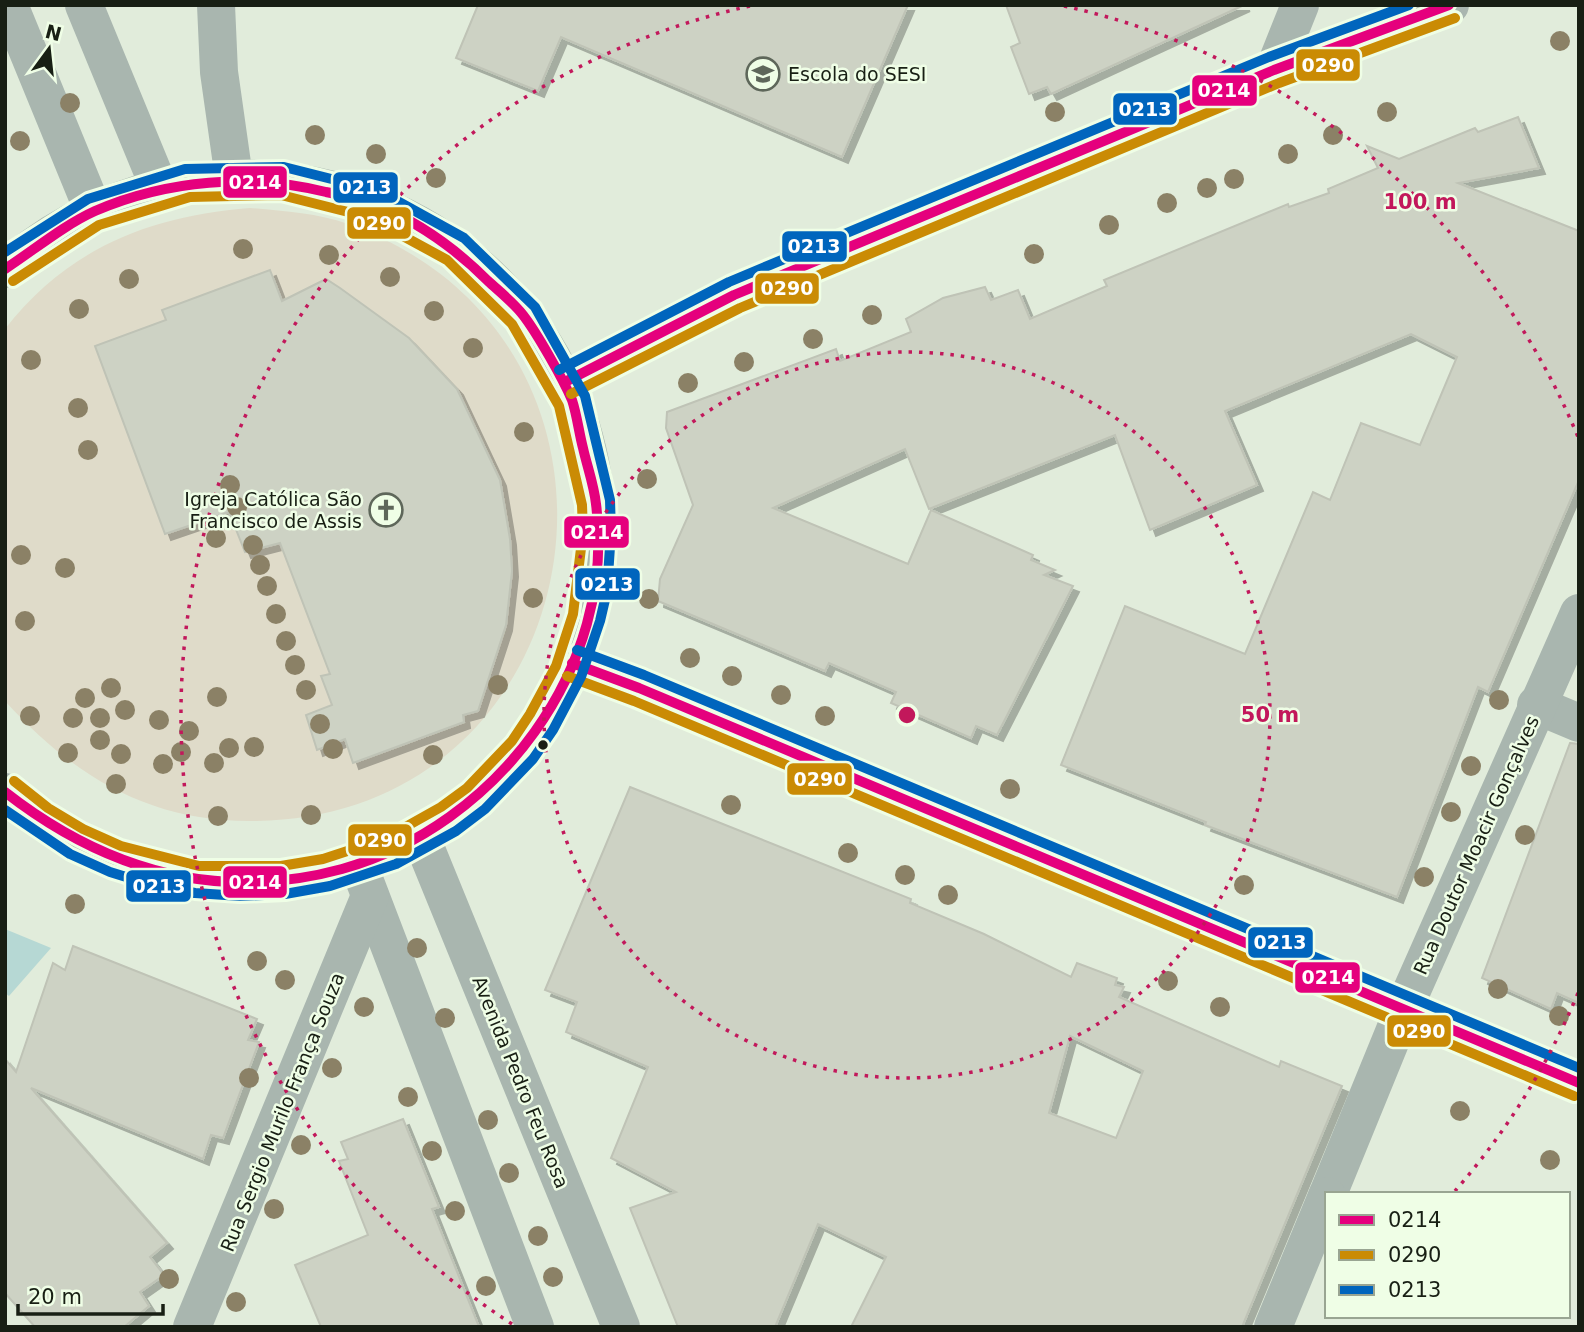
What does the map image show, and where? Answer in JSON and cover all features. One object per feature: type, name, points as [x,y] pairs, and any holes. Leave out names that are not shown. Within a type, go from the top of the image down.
[{"type":"street","points":[[9,5],[93,210]]},
{"type":"street","points":[[84,5],[159,187]]},
{"type":"street","points":[[216,5],[219,72],[234,178]]},
{"type":"street","points":[[1274,69],[1300,5]]},
{"type":"street","points":[[565,382],[734,295],[1274,69],[1450,5]]},
{"type":"street","points":[[5,269],[35,243],[93,210],[159,187],[234,178],[304,183],[351,195],[397,213],[439,237],[477,266],[512,301],[541,340],[565,382],[582,427],[593,474],[598,522],[596,570],[588,618],[555,701],[510,766],[483,793],[365,881],[231,884],[177,878],[125,864],[76,843],[30,814],[5,792]]},
{"type":"street","name":"Rua Doutor Moacir Gonçalves","points":[[1328,1192],[1404,1008],[1579,613]]},
{"type":"street","points":[[572,663],[639,688],[1579,1083]]},
{"type":"street","points":[[1536,705],[1579,723]]},
{"type":"street","name":"Avenida Pedro Feu Rosa","points":[[421,837],[621,1327]]},
{"type":"street","points":[[365,881],[535,1327]]},
{"type":"street","name":"Rua Sergio Murilo França Souza","points":[[192,1327],[365,881]]},
{"type":"street","name":"Rua Doutor Moacir Gonçalves","points":[[1273,1327],[1325,1200]]},
{"type":"shaded area","points":[[250,208],[312,215],[348,224],[452,283],[520,366],[553,463],[553,565],[522,661],[461,742],[372,799],[256,821],[218,820],[182,814],[117,790],[87,773],[59,752],[5,701],[5,329],[56,277],[84,257],[114,241],[145,228],[178,219]]},
{"type":"water","points":[[5,929],[51,948],[9,996],[5,993]]},
{"type":"building","name":"Escola do SESI","points":[[478,5],[908,5],[842,157],[561,37],[538,91],[456,58]]},
{"type":"building","points":[[1006,5],[1244,5],[1051,94],[1047,87],[1029,94],[1011,47],[1020,43]]},
{"type":"building","points":[[1518,117],[1539,168],[1458,183],[1579,231],[1579,480],[1488,692],[1478,687],[1397,897],[1205,825],[1206,822],[1061,765],[1125,606],[1245,654],[1313,492],[1330,500],[1361,423],[1420,445],[1457,357],[1411,334],[1225,411],[1257,485],[1150,530],[1115,435],[929,509],[905,449],[773,508],[908,564],[931,510],[1033,555],[1031,560],[1055,570],[1044,575],[1073,586],[997,735],[976,726],[971,738],[891,703],[896,692],[829,663],[825,671],[658,601],[660,579],[693,505],[666,428],[667,412],[836,349],[840,361],[911,332],[906,319],[943,298],[985,287],[991,300],[1018,290],[1030,319],[1107,286],[1104,280],[1288,204],[1289,207],[1329,193],[1328,189],[1378,168],[1367,146],[1399,159],[1475,128],[1478,132]]},
{"type":"building","name":"Igreja Católica São Francisco de Assis","points":[[270,270],[282,301],[326,279],[409,338],[457,389],[500,480],[510,539],[512,571],[506,625],[478,711],[463,715],[464,722],[353,763],[345,739],[317,750],[306,715],[332,705],[321,676],[330,674],[280,543],[245,552],[229,512],[165,534],[95,346],[166,320],[162,310]]},
{"type":"building","points":[[1570,743],[1579,744],[1579,1003],[1557,993],[1551,1009],[1482,978]]},
{"type":"building","points":[[630,787],[911,899],[910,903],[984,934],[1071,977],[1077,963],[1117,978],[1115,985],[1124,987],[1119,997],[1279,1067],[1281,1061],[1342,1086],[1242,1327],[851,1327],[886,1257],[818,1224],[775,1327],[678,1327],[630,1208],[676,1192],[611,1158],[648,1067],[566,1032],[577,1002],[545,990]],"holes":[[[1070,1036],[1143,1071],[1116,1138],[1049,1113]]]},
{"type":"building","points":[[73,946],[257,1019],[248,1040],[259,1042],[223,1138],[211,1135],[203,1159],[31,1088],[167,1243],[150,1257],[164,1275],[140,1292],[149,1306],[124,1327],[35,1327],[5,1293],[5,1059],[16,1072],[53,963],[65,970]]},
{"type":"building","points":[[403,1119],[439,1207],[432,1209],[479,1327],[321,1327],[295,1265],[368,1235],[339,1161],[348,1159],[341,1142]]},
{"type":"transit line","name":"0213","points":[[559,370],[729,282],[1269,57],[1409,5]]},
{"type":"transit line","name":"0214","points":[[565,382],[734,295],[1274,70],[1449,5]]},
{"type":"transit line","name":"0290","points":[[571,394],[740,308],[1279,83],[1455,18]]},
{"type":"transit line","name":"0213","points":[[5,252],[88,199],[185,169],[284,167],[379,191],[464,238],[535,307],[585,396],[610,500],[611,532],[607,591],[600,621],[581,677],[553,730],[533,759],[485,809],[456,831],[396,864],[330,886],[285,894],[240,896],[195,893],[152,885],[110,872],[70,854],[5,810]]},
{"type":"transit line","name":"0214","points":[[5,269],[61,230],[95,211],[151,192],[180,186],[238,181],[297,186],[350,197],[390,211],[421,227],[463,258],[515,306],[542,344],[568,391],[575,412],[595,497],[597,565],[587,624],[565,680],[535,732],[496,778],[450,817],[398,848],[342,869],[296,879],[251,882],[207,880],[164,872],[123,860],[82,842],[5,792]]},
{"type":"transit line","name":"0290","points":[[13,281],[99,225],[190,197],[281,195],[368,217],[447,260],[512,324],[559,406],[582,505],[583,532],[573,614],[556,666],[530,714],[512,741],[467,788],[441,807],[384,839],[323,859],[281,866],[199,866],[121,846],[83,829],[48,808],[14,781]]},
{"type":"transit line","name":"0213","points":[[577,650],[644,675],[1579,1068]]},
{"type":"transit line","name":"0214","points":[[572,663],[639,688],[1579,1083]]},
{"type":"transit line","name":"0290","points":[[567,676],[634,701],[1574,1096]]},
{"type":"place","name":"Escola do SESI","points":[[763,74]]},
{"type":"place","name":"Igreja Católica São Francisco de Assis","points":[[386,510]]}]
